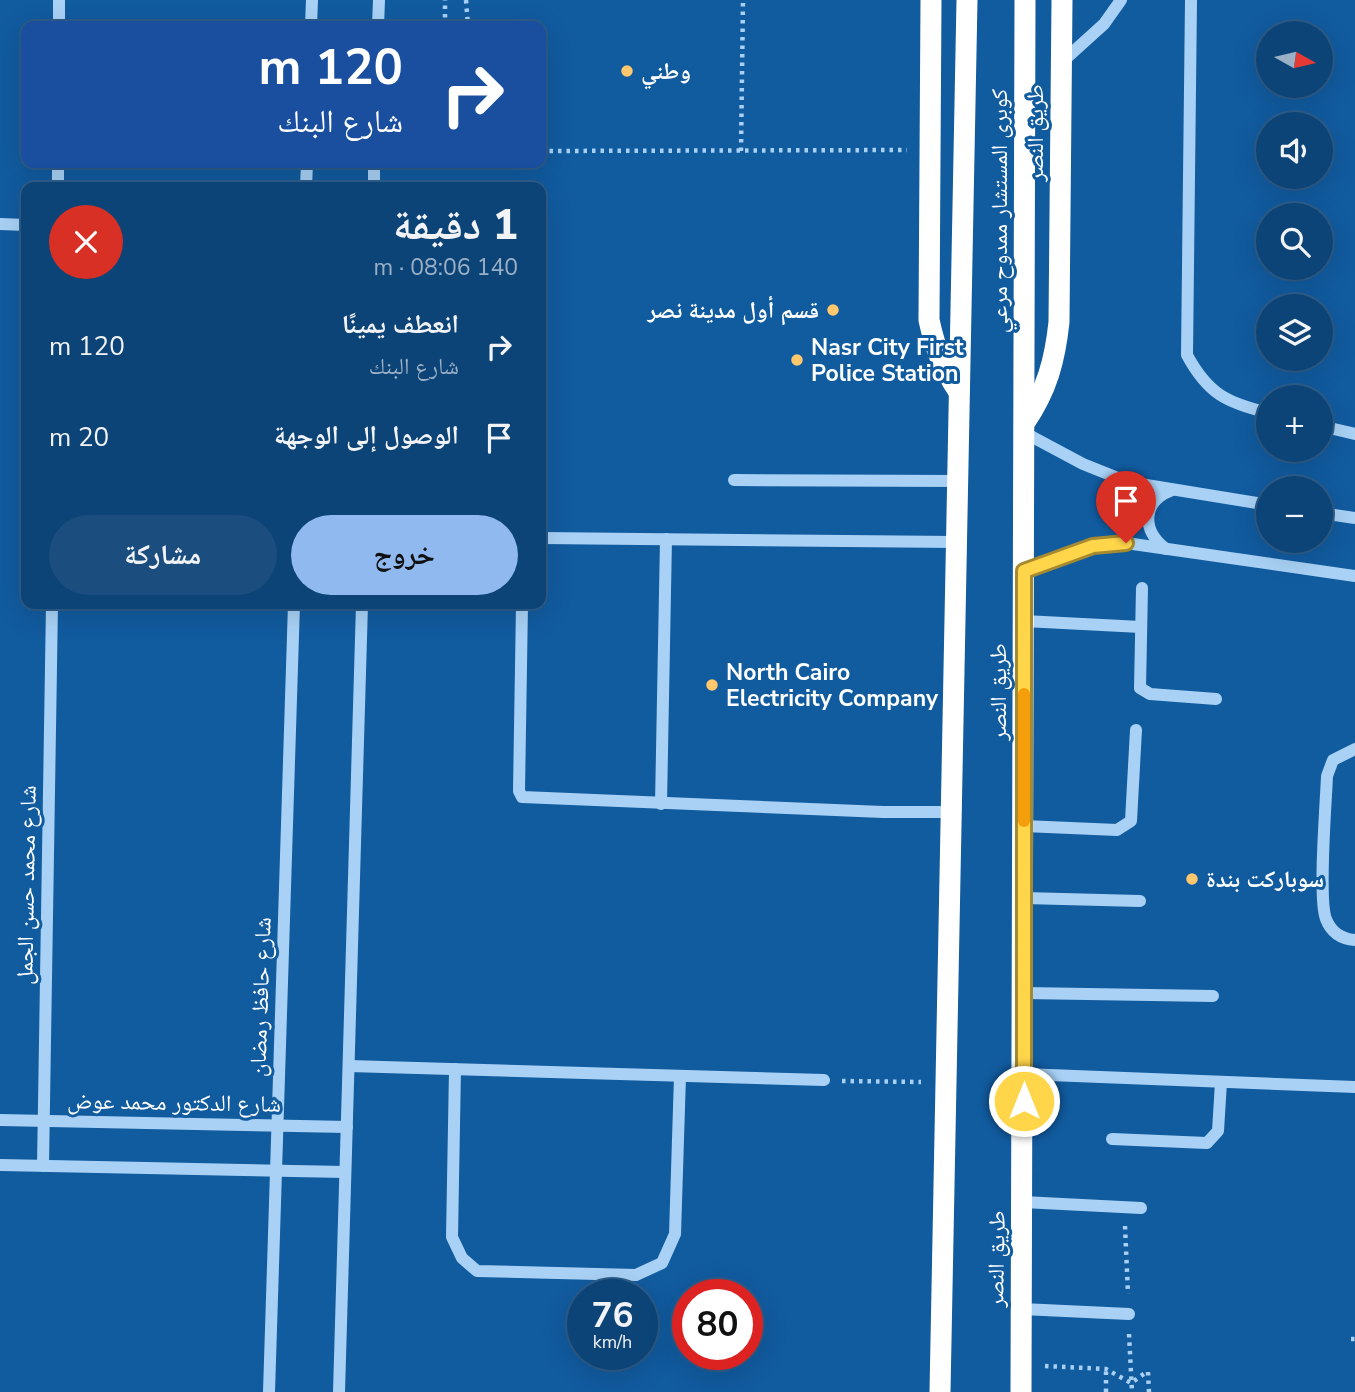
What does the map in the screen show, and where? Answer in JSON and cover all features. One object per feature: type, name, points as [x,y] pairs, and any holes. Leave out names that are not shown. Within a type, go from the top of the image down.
[{"type":"highway","points":[[931,0],[929,320],[935,348],[946,374],[959,392]]},
{"type":"highway","name":"كوبرى المستشار ممدوح مرعي","points":[[959,392],[967,0]]},
{"type":"highway","name":"كوبرى المستشار ممدوح مرعي","points":[[1025,0],[1025,427]]},
{"type":"highway","name":"طريق النصر","points":[[1021,1392],[1025,427],[1042,396],[1055,360],[1059,322],[1062,0]]},
{"type":"highway","name":"طريق النصر","points":[[940,1392],[959,392]]},
{"type":"street","points":[[59,0],[59,21]]},
{"type":"street","points":[[311,21],[312,0]]},
{"type":"street","points":[[378,21],[379,0]]},
{"type":"street","points":[[1062,62],[1104,24],[1121,0]]},
{"type":"street","points":[[1191,0],[1187,355],[1199,378],[1219,396],[1256,409]]},
{"type":"street","points":[[0,224],[21,225]]},
{"type":"street","points":[[1025,427],[1107,475],[1256,503]]},
{"type":"street","points":[[1333,429],[1355,434]]},
{"type":"street","points":[[734,480],[957,481]]},
{"type":"street","points":[[1166,549],[1152,536],[1147,524],[1148,512],[1153,502],[1173,489]]},
{"type":"street","points":[[1333,515],[1355,518]]},
{"type":"street","points":[[546,538],[956,542]]},
{"type":"street","points":[[661,804],[666,539]]},
{"type":"street","points":[[1024,571],[1101,545],[1126,543],[1355,576]]},
{"type":"street","points":[[1142,588],[1139,682],[1144,693],[1216,699]]},
{"type":"street","name":"شارع محمد حسن الجمل","points":[[43,1166],[52,609]]},
{"type":"street","name":"شارع حافظ رمضان","points":[[269,1392],[293,609]]},
{"type":"street","points":[[339,1392],[362,609]]},
{"type":"street","points":[[522,609],[520,794],[525,799],[951,812]]},
{"type":"street","points":[[1024,621],[1141,627]]},
{"type":"street","points":[[1024,825],[1117,830],[1128,826],[1131,821],[1136,730]]},
{"type":"street","points":[[1355,749],[1333,760],[1327,776],[1323,909],[1334,932],[1344,939],[1355,940]]},
{"type":"street","points":[[1024,898],[1140,901]]},
{"type":"street","points":[[1024,993],[1213,996]]},
{"type":"street","points":[[348,1066],[824,1080]]},
{"type":"street","points":[[455,1069],[452,1237],[462,1258],[477,1270],[504,1271],[636,1275],[662,1264],[675,1234],[680,1076]]},
{"type":"street","points":[[1024,1074],[1355,1087]]},
{"type":"street","points":[[1112,1139],[1207,1143],[1219,1130],[1221,1082]]},
{"type":"street","name":"شارع الدكتور محمد عوض","points":[[0,1120],[346,1126]]},
{"type":"street","points":[[0,1165],[345,1172]]},
{"type":"street","points":[[1023,1202],[1141,1208]]},
{"type":"street","points":[[1022,1309],[1129,1314]]},
{"type":"path","points":[[445,0],[445,21]]},
{"type":"path","points":[[466,0],[468,21]]},
{"type":"path","points":[[741,151],[743,0]]},
{"type":"path","points":[[546,151],[929,150]]},
{"type":"path","points":[[824,1080],[946,1082]]},
{"type":"path","points":[[1021,1365],[1106,1368],[1132,1383]]},
{"type":"path","points":[[1106,1368],[1106,1392]]},
{"type":"path","points":[[1132,1383],[1148,1371],[1149,1392]]},
{"type":"path","points":[[1132,1383],[1132,1392]]},
{"type":"slow traffic","points":[[1024,694],[1024,821]]},
{"type":"place","name":"وطني","points":[[627,71]]},
{"type":"place","name":"قسم أول مدينة نصر","points":[[833,310]]},
{"type":"place","name":"Nasr City First Police Station","points":[[797,360]]},
{"type":"place","name":"North Cairo Electricity Company","points":[[712,685]]},
{"type":"place","name":"سوباركت بندة","points":[[1192,879]]},
{"type":"route","points":[[1024,1101],[1024,571],[1093,546],[1126,543]]}]
